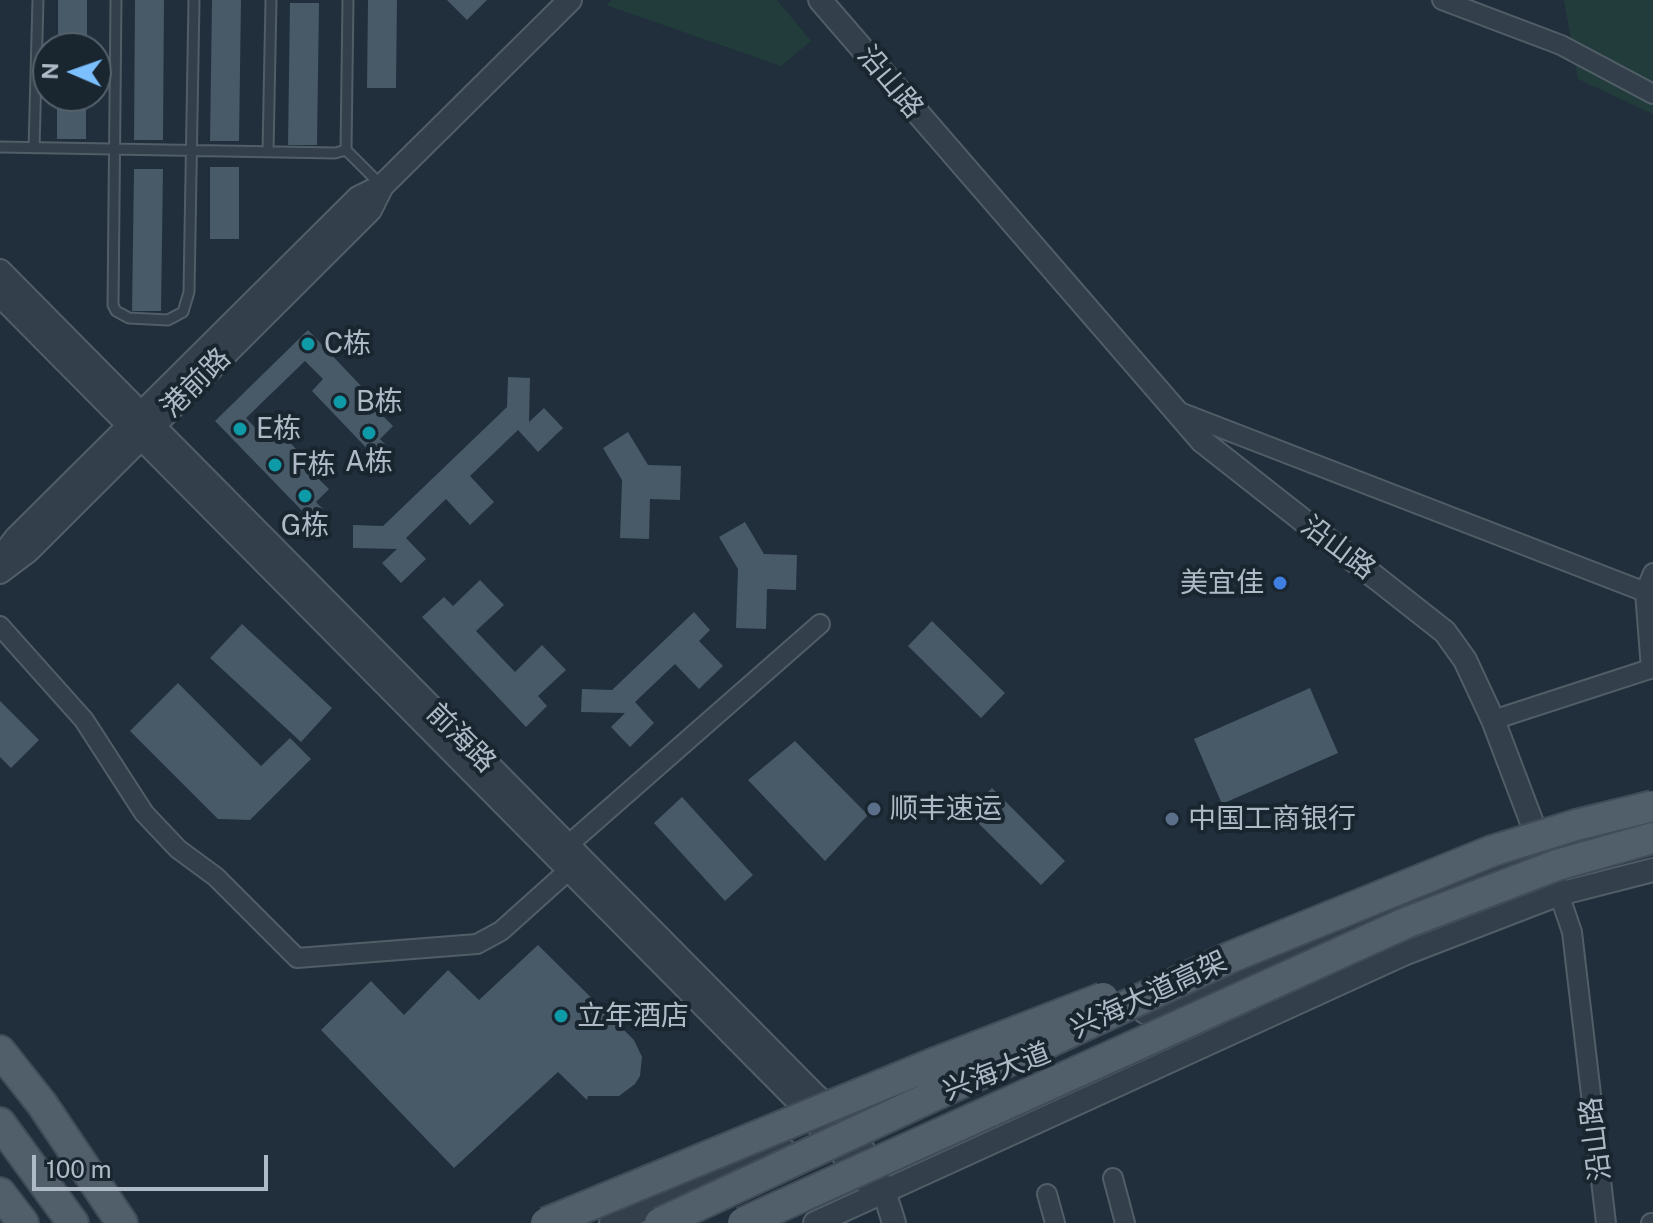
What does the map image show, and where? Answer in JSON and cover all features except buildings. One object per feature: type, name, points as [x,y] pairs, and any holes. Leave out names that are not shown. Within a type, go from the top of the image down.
[{"type":"main road","name":"兴海大道高架","points":[[660,1223],[1231,957],[1492,851],[1576,825],[1653,806]]},
{"type":"main road","name":"兴海大道高架","points":[[743,1223],[1433,912],[1557,865],[1653,838]]},
{"type":"main road","points":[[546,1223],[1080,1005],[1231,957]]},
{"type":"main road","points":[[0,1051],[50,1116],[122,1223]]},
{"type":"main road","points":[[0,1123],[73,1223]]},
{"type":"main road","points":[[0,1193],[23,1223]]},
{"type":"street","name":"港前路","points":[[0,559],[16,538],[141,426],[370,210],[382,186],[570,0]]},
{"type":"street","name":"沿山路","points":[[820,0],[1171,409],[1237,471],[1445,632],[1465,660],[1493,720],[1572,932],[1606,1223]]},
{"type":"street","points":[[1442,0],[1561,45],[1653,94]]},
{"type":"street","name":"前海路","points":[[0,271],[141,426],[828,1134],[879,1193],[882,1223]]},
{"type":"street","name":"前海路","points":[[0,295],[141,426],[851,1126],[894,1223]]},
{"type":"street","points":[[1171,409],[1649,593]]},
{"type":"street","name":"港前路","points":[[0,572],[28,551],[141,426]]},
{"type":"street","points":[[1493,720],[1652,668],[1649,593],[1653,573]]},
{"type":"street","points":[[568,845],[820,624]]},
{"type":"street","points":[[0,626],[84,720],[144,813],[178,849],[216,877],[297,958],[477,944],[501,931],[569,870]]},
{"type":"street","name":"兴海大道","points":[[611,1223],[828,1134],[1045,1054],[1466,878],[1544,851],[1653,822]]},
{"type":"street","name":"兴海大道","points":[[815,1223],[1406,953],[1559,894],[1653,870]]},
{"type":"street","points":[[1113,1178],[1125,1223]]},
{"type":"street","points":[[1047,1194],[1055,1223]]},
{"type":"lane","points":[[34,148],[38,0]]},
{"type":"lane","points":[[116,0],[113,305],[116,311],[129,318],[168,320],[183,312],[189,292],[194,0]]},
{"type":"lane","points":[[268,152],[271,0]]},
{"type":"lane","points":[[348,0],[346,150],[382,186]]},
{"type":"lane","points":[[0,147],[268,152],[346,150]]},
{"type":"green space","points":[[612,0],[777,0],[811,41],[781,66],[606,5]]},
{"type":"green space","points":[[1564,0],[1653,0],[1653,114],[1578,79]]},
{"type":"place","name":"C栋","points":[[308,344]]},
{"type":"place","name":"B栋","points":[[340,402]]},
{"type":"place","name":"E栋","points":[[240,429]]},
{"type":"place","name":"A栋","points":[[369,433]]},
{"type":"place","name":"F栋","points":[[275,465]]},
{"type":"place","name":"G栋","points":[[305,496]]},
{"type":"place","name":"美宜佳","points":[[1280,583]]},
{"type":"place","name":"顺丰速运","points":[[874,809]]},
{"type":"place","name":"中国工商银行","points":[[1172,819]]},
{"type":"place","name":"立年酒店","points":[[561,1016]]}]
